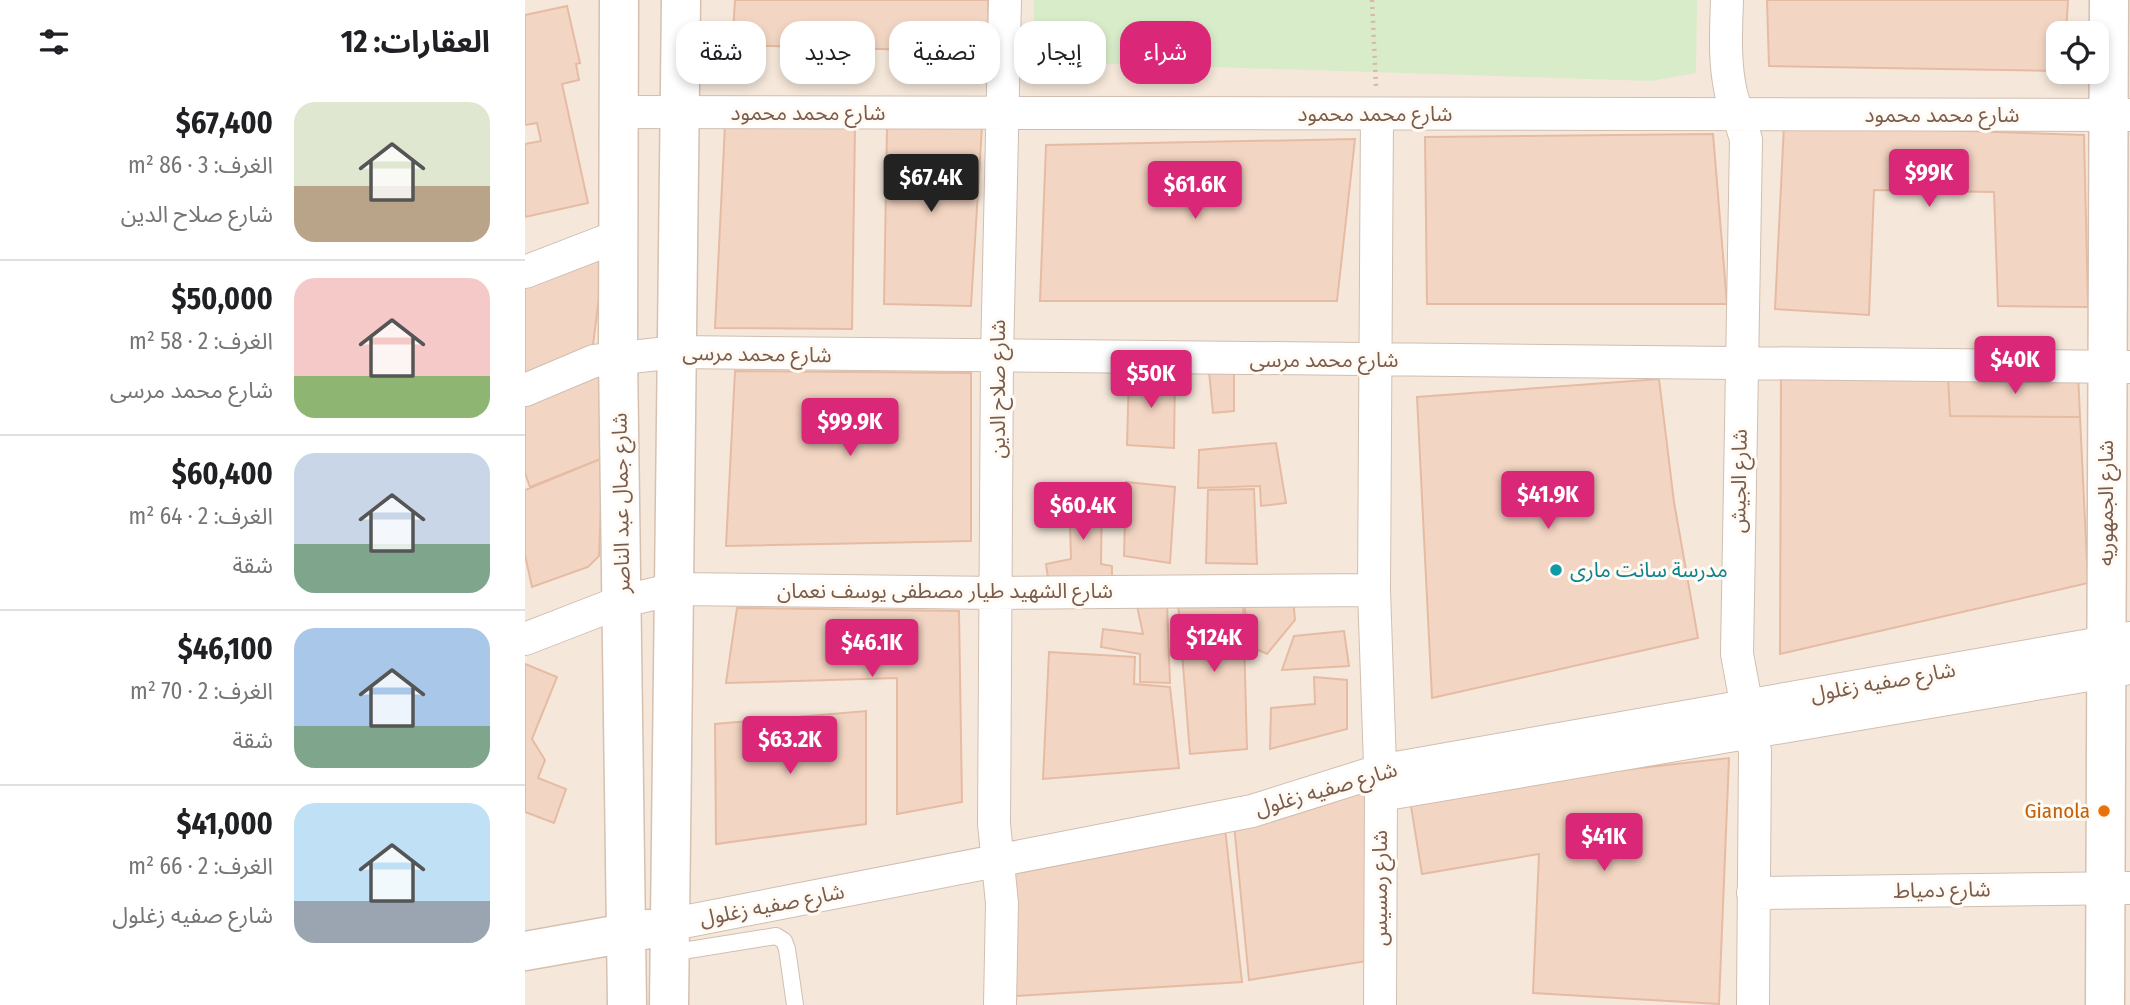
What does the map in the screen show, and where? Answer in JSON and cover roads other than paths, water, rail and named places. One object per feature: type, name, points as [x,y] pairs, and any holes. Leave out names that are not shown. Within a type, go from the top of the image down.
[{"type":"main road","name":"شارع جمال عبد الناصر","points":[[619,0],[621,235],[618,357],[627,1005]]},
{"type":"main road","points":[[669,1005],[681,0]]},
{"type":"main road","name":"شارع الجمهوريه","points":[[2105,1005],[2117,888],[2119,115],[2109,0]]},
{"type":"main road","name":"شارع صفيه زغلول","points":[[525,951],[625,934],[669,939]]},
{"type":"street","name":"شارع صلاح الدين","points":[[1000,1005],[1002,902],[994,824],[997,357],[1005,0]]},
{"type":"street","name":"شارع الجيش","points":[[1727,0],[1727,64],[1732,96],[1741,114],[1745,140],[1737,654],[1750,720],[1753,1005]]},
{"type":"street","name":"شارع محمد محمود","points":[[620,112],[2119,115]]},
{"type":"street","name":"شارع رمسيس","points":[[1377,114],[1373,360],[1374,590],[1380,783],[1380,1005]]},
{"type":"street","points":[[525,272],[621,235]]},
{"type":"street","name":"شارع محمد مرسى","points":[[525,390],[594,361],[677,352],[2118,367]]},
{"type":"street","name":"شارع الشهيد طيار مصطفى يوسف نعمان","points":[[525,639],[623,601],[675,589],[997,593],[1374,590]]},
{"type":"street","name":"شارع صفيه زغلول","points":[[669,939],[998,861],[1380,783],[2117,655]]},
{"type":"street","name":"شارع دمياط","points":[[1753,892],[2117,888]]},
{"type":"lane","points":[[669,939],[776,936],[784,941],[787,949],[795,1005]]},
{"type":"place","name":"مدرسة سانت مارى","points":[[1556,570]]},
{"type":"place","name":"Gianola","points":[[2104,811]]}]
